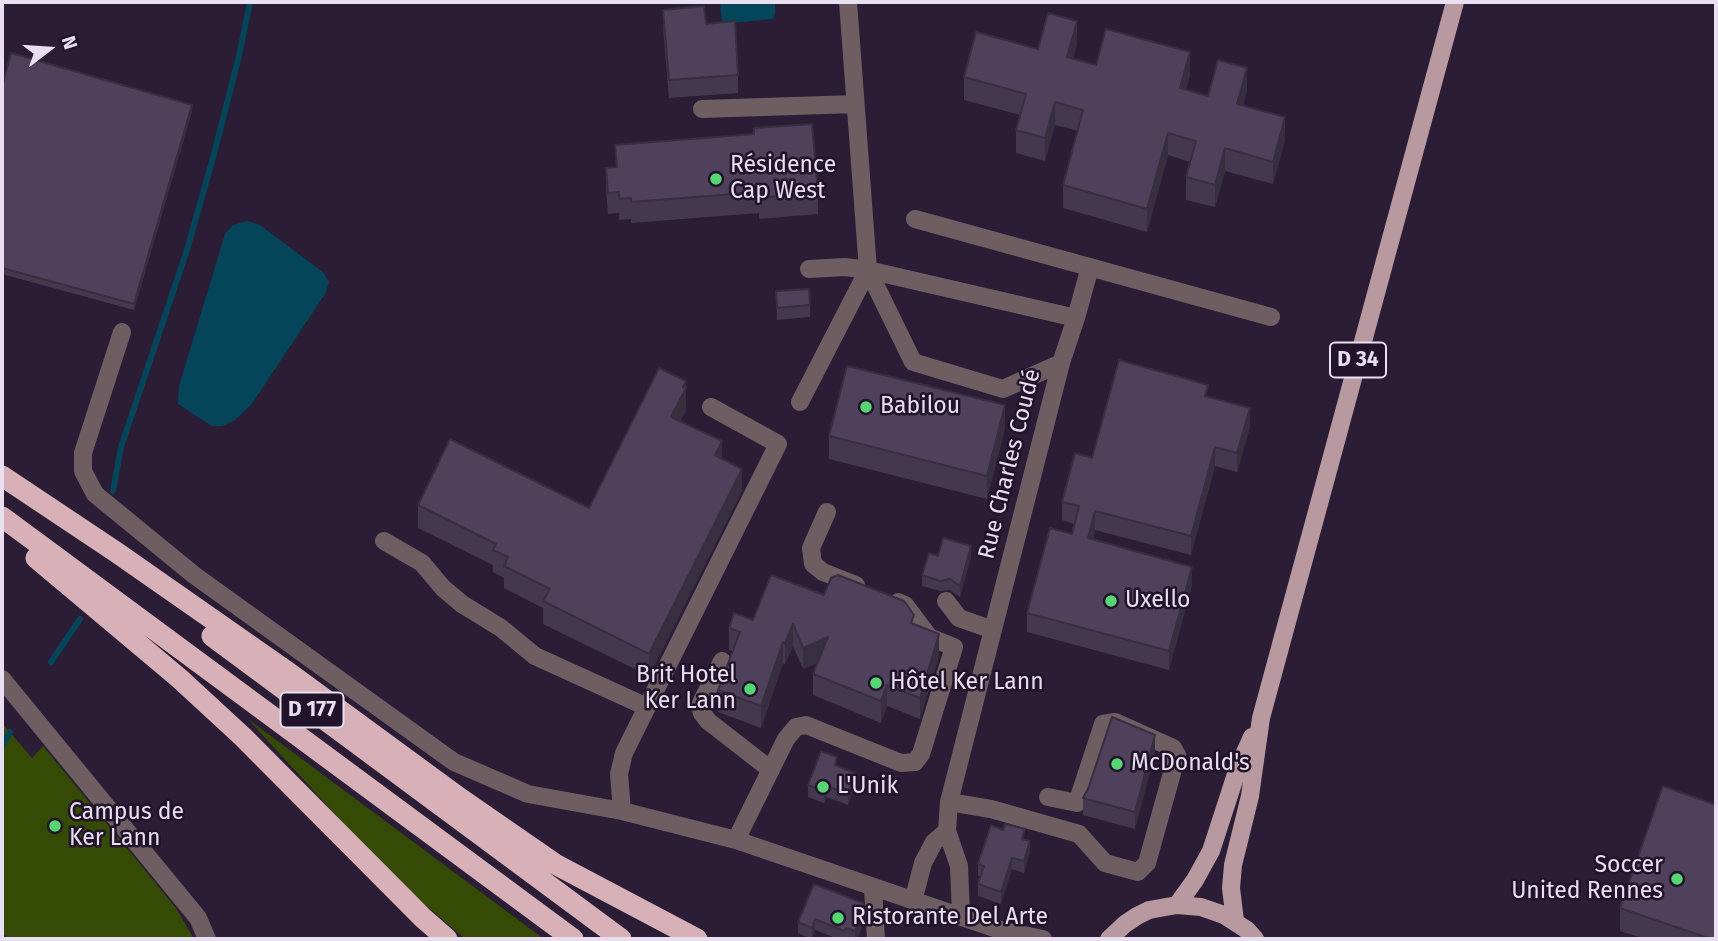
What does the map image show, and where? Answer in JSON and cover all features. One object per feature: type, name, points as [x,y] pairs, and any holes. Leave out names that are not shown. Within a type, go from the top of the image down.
[{"type":"highway","name":"D 177","points":[[2,478],[621,939]]},
{"type":"highway","points":[[2,478],[116,552],[555,864],[697,939]]},
{"type":"highway","name":"D 177","points":[[2,517],[573,939]]},
{"type":"highway","points":[[2,530],[178,678],[234,729],[447,939]]},
{"type":"main road","name":"D 34","points":[[1235,921],[1231,888],[1233,865],[1250,796],[1261,718],[1455,2]]},
{"type":"main road","name":"D 34","points":[[1177,905],[1211,851],[1238,768],[1261,718]]},
{"type":"main road","points":[[1109,939],[1136,916],[1156,908],[1177,905],[1213,910],[1235,921],[1255,939]]},
{"type":"street","points":[[848,2],[868,270],[913,362],[1003,389],[1061,363]]},
{"type":"street","points":[[702,109],[855,104]]},
{"type":"street","points":[[915,219],[1271,317]]},
{"type":"street","points":[[809,269],[845,267],[868,270],[1076,318]]},
{"type":"street","name":"Rue Charles Coudé","points":[[961,915],[959,866],[947,831],[949,802],[1061,363],[1090,267]]},
{"type":"street","points":[[800,402],[868,270]]},
{"type":"street","points":[[121,332],[83,453],[83,471],[95,494],[194,575],[454,762],[528,794],[622,811],[736,840],[873,888],[961,915],[1009,935],[1043,939]]},
{"type":"street","points":[[622,811],[619,774],[624,753],[778,444],[710,407]]},
{"type":"street","points":[[736,840],[786,739],[796,727],[806,725],[901,763],[915,762],[921,754],[954,647],[929,637],[905,605],[823,572],[813,564],[811,548],[827,512]]},
{"type":"street","points":[[384,541],[422,563],[443,588],[462,604],[501,628],[535,656],[647,707]]},
{"type":"street","points":[[946,601],[959,618],[993,630]]},
{"type":"street","points":[[722,661],[701,705],[702,713],[708,721],[771,769]]},
{"type":"street","points":[[2,679],[198,918],[207,939]]},
{"type":"street","points":[[949,802],[991,809],[1079,834],[1105,863],[1138,872],[1147,863],[1177,755],[1173,748],[1115,722],[1103,724],[1077,803],[1048,797]]},
{"type":"street","points":[[913,901],[923,863],[934,842],[947,831]]},
{"type":"street","points":[[873,888],[876,939]]},
{"type":"green space","points":[[248,719],[544,939],[465,939],[416,897],[364,846]]},
{"type":"green space","name":"Campus de Ker Lann","points":[[2,723],[32,758],[43,746],[176,908],[194,939],[11,939],[2,934]]},
{"type":"water","points":[[720,2],[775,2],[775,14],[773,19],[722,24]]},
{"type":"water","points":[[247,221],[260,225],[324,273],[329,282],[325,294],[251,405],[234,421],[222,426],[212,426],[178,404],[179,386],[225,234],[233,225]]},
{"type":"building","points":[[704,6],[706,24],[735,21],[738,75],[669,80],[663,10]]},
{"type":"building","points":[[1048,13],[1077,21],[1067,57],[1096,65],[1106,29],[1190,52],[1180,88],[1208,96],[1218,60],[1247,68],[1237,104],[1285,117],[1273,162],[1225,148],[1215,185],[1186,177],[1196,141],[1168,133],[1147,209],[1063,185],[1083,110],[1055,102],[1045,138],[1016,130],[1026,94],[964,77],[976,32],[1038,49]]},
{"type":"building","points":[[11,53],[192,105],[134,304],[2,268],[2,87]]},
{"type":"building","points":[[812,124],[818,193],[759,198],[759,192],[631,202],[631,198],[619,199],[619,192],[608,193],[606,168],[617,167],[615,145],[754,134],[754,128]]},
{"type":"building","points":[[809,289],[810,305],[777,308],[776,291]]},
{"type":"building","points":[[1119,360],[1208,385],[1205,396],[1250,408],[1237,453],[1215,447],[1191,536],[1095,511],[1088,538],[1192,567],[1169,651],[1027,613],[1050,528],[1072,534],[1079,506],[1062,502],[1075,453],[1092,458]]},
{"type":"building","points":[[847,366],[1005,405],[987,476],[829,436]]},
{"type":"building","points":[[659,368],[686,381],[683,387],[686,388],[671,417],[722,441],[715,455],[742,469],[649,654],[543,601],[550,589],[504,566],[508,557],[493,550],[496,544],[418,505],[450,439],[589,508]]},
{"type":"building","points":[[943,538],[971,546],[960,586],[950,579],[940,581],[922,575],[929,553],[938,556]]},
{"type":"building","points":[[771,575],[824,595],[831,578],[838,575],[904,601],[914,615],[911,623],[939,634],[920,698],[887,685],[881,701],[813,674],[828,637],[803,648],[793,624],[785,643],[783,642],[761,706],[718,690],[740,632],[729,628],[734,613],[753,620]]},
{"type":"building","name":"McDonald's","points":[[1112,717],[1155,735],[1135,812],[1083,798]]},
{"type":"building","points":[[821,751],[837,757],[835,765],[855,773],[848,793],[826,786],[824,791],[808,785]]},
{"type":"building","name":"Soccer United Rennes","points":[[1663,786],[1716,805],[1716,939],[1620,908]]},
{"type":"building","points":[[1005,824],[1025,829],[1022,839],[1030,841],[1024,861],[1012,858],[1001,892],[978,884],[984,866],[978,864],[991,825],[1003,830]]},
{"type":"building","points":[[814,884],[863,903],[864,911],[855,931],[846,928],[844,931],[815,919],[812,928],[798,922]]},
{"type":"waterway","points":[[113,491],[121,447],[187,250],[214,154],[250,2]]},
{"type":"waterway","points":[[51,662],[80,619]]},
{"type":"waterway","points":[[2,746],[10,732]]},
{"type":"place","name":"Résidence Cap West","points":[[716,179]]},
{"type":"place","name":"Babilou","points":[[866,407]]},
{"type":"place","name":"Uxello","points":[[1111,601]]},
{"type":"place","name":"Hôtel Ker Lann","points":[[876,683]]},
{"type":"place","name":"Brit Hotel Ker Lann","points":[[750,689]]},
{"type":"place","name":"McDonald's","points":[[1117,764]]},
{"type":"place","name":"L'Unik","points":[[823,787]]},
{"type":"place","name":"Campus de Ker Lann","points":[[55,826]]},
{"type":"place","name":"Soccer United Rennes","points":[[1677,879]]},
{"type":"place","name":"Ristorante Del Arte","points":[[838,918]]}]
